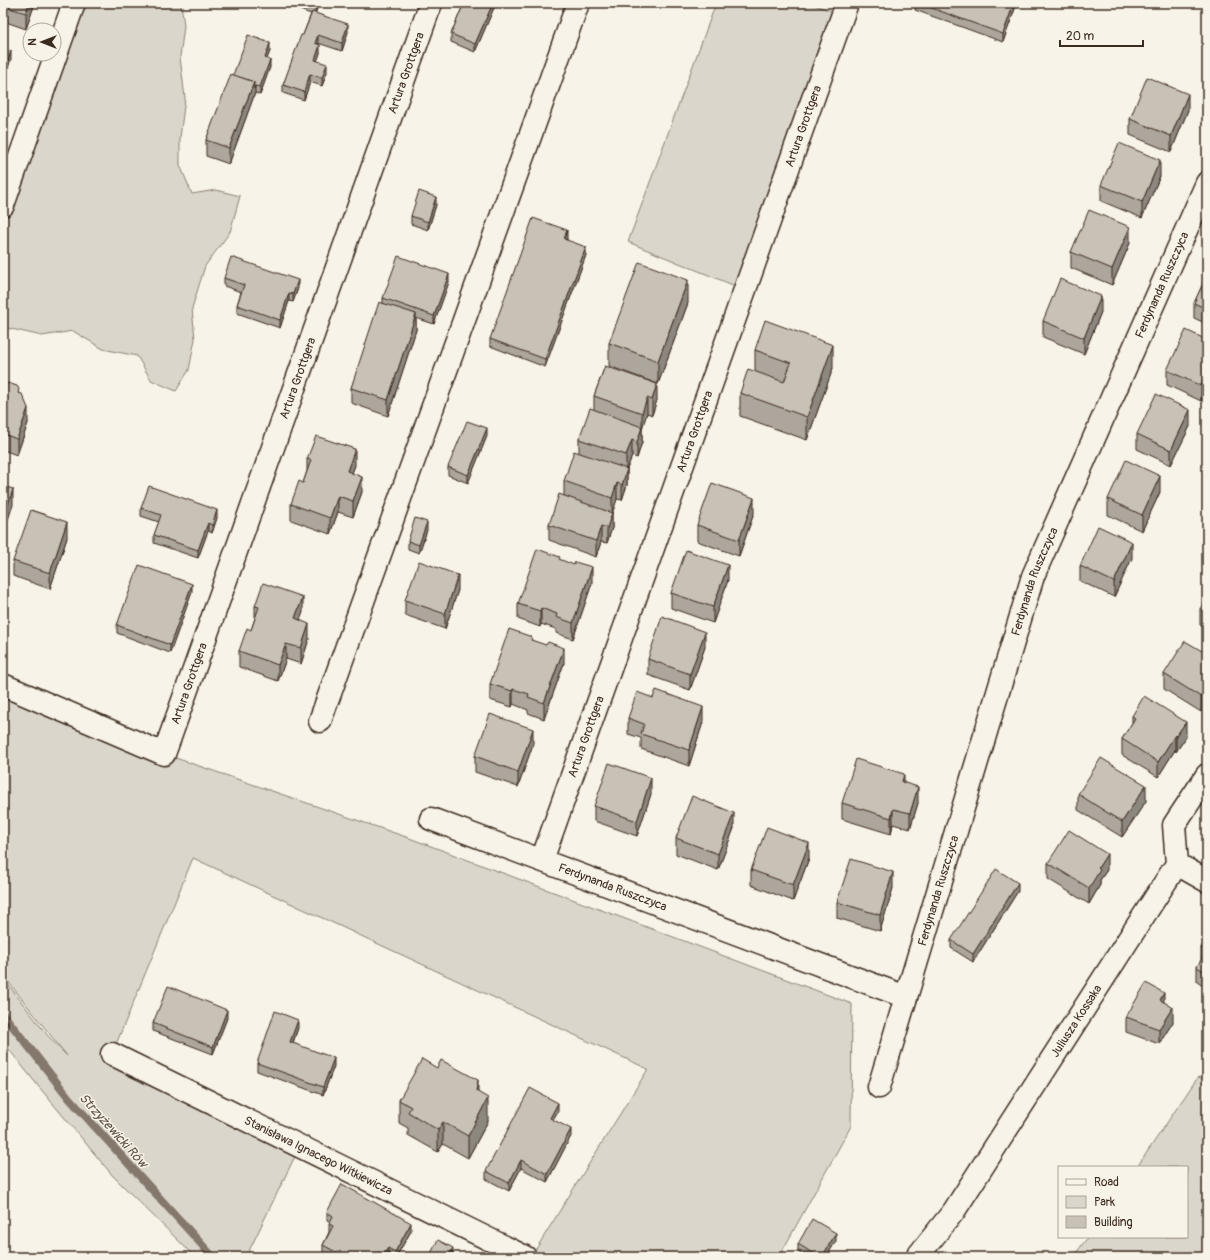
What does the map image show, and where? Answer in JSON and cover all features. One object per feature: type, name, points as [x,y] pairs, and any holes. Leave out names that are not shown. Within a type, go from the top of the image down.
[{"type":"street","points":[[3,206],[74,3]]},
{"type":"street","name":"Artura Grottgera","points":[[3,684],[164,754],[431,3]]},
{"type":"street","points":[[320,721],[578,3]]},
{"type":"street","name":"Artura Grottgera","points":[[542,860],[847,3]]},
{"type":"street","name":"Ferdynanda Ruszczyca","points":[[879,1088],[1033,576],[1207,183]]},
{"type":"street","points":[[1207,775],[1174,825],[1177,864],[1207,881]]},
{"type":"street","name":"Ferdynanda Ruszczyca","points":[[431,819],[906,997]]},
{"type":"street","name":"Juliusza Kossaka","points":[[916,1257],[954,1211],[1177,864]]},
{"type":"street","name":"Stanisława Ignacego Witkiewicza","points":[[112,1054],[524,1257]]},
{"type":"green space","points":[[74,3],[181,3],[184,26],[180,57],[185,98],[180,138],[180,165],[192,194],[216,190],[240,196],[230,232],[205,266],[192,308],[195,339],[189,370],[176,391],[151,380],[137,356],[103,349],[73,331],[42,336],[7,328],[3,324],[3,205],[53,62],[62,62],[62,37]]},
{"type":"green space","points":[[716,3],[809,3],[843,15],[745,290],[628,242]]},
{"type":"green space","points":[[3,685],[164,754],[412,839],[852,1004],[851,1126],[779,1257],[531,1257],[648,1069],[193,858],[112,1054],[300,1146],[246,1257],[195,1257],[113,1176],[3,1042],[3,978],[48,1036],[67,1056],[3,975]]},
{"type":"green space","points":[[1198,1077],[1207,1080],[1207,1257],[1073,1257],[1087,1238],[1188,1238],[1188,1166],[1138,1166]]},
{"type":"building","points":[[3,3],[29,3],[26,13],[3,6]]},
{"type":"building","points":[[303,3],[316,3],[315,7]]},
{"type":"building","points":[[464,3],[493,3],[475,44],[451,34]]},
{"type":"building","points":[[918,3],[1014,3],[1003,34]]},
{"type":"building","points":[[312,12],[348,24],[342,43],[318,35],[315,43],[320,45],[315,60],[327,64],[322,78],[310,74],[304,92],[283,85],[301,35],[303,35]]},
{"type":"building","points":[[248,35],[270,43],[265,58],[270,60],[260,87],[255,86],[254,89],[254,82],[233,75]]},
{"type":"building","points":[[3,49],[11,51],[3,75]]},
{"type":"building","points":[[231,74],[254,82],[229,148],[206,140]]},
{"type":"building","points":[[1147,77],[1188,94],[1171,136],[1130,119]]},
{"type":"building","points":[[1119,143],[1160,160],[1142,202],[1101,185]]},
{"type":"building","points":[[419,191],[436,197],[428,222],[411,216]]},
{"type":"building","points":[[1089,210],[1130,227],[1112,269],[1071,252]]},
{"type":"building","points":[[533,218],[567,230],[564,239],[586,247],[545,359],[490,339]]},
{"type":"building","points":[[398,256],[449,274],[434,316],[383,298]]},
{"type":"building","points":[[231,257],[298,280],[293,294],[289,293],[280,320],[237,305],[244,285],[224,278]]},
{"type":"building","points":[[639,262],[688,280],[658,361],[609,343]]},
{"type":"building","points":[[1207,275],[1207,309],[1194,303]]},
{"type":"building","points":[[1060,279],[1101,296],[1084,338],[1043,321]]},
{"type":"building","points":[[379,302],[416,314],[388,400],[351,388]]},
{"type":"building","points":[[765,320],[833,345],[807,417],[740,393],[748,369],[784,382],[791,363],[755,350]]},
{"type":"building","points":[[1186,330],[1207,340],[1207,373],[1201,386],[1167,370]]},
{"type":"building","points":[[605,366],[657,384],[652,400],[647,398],[642,413],[594,396]]},
{"type":"building","points":[[8,383],[17,386],[19,389],[18,393],[22,394],[28,408],[17,439],[3,434],[3,388]]},
{"type":"building","points":[[1156,394],[1190,410],[1171,450],[1137,434]]},
{"type":"building","points":[[590,408],[642,427],[637,442],[632,440],[626,455],[579,439]]},
{"type":"building","points":[[467,421],[487,428],[468,475],[448,467]]},
{"type":"building","points":[[316,436],[355,449],[347,471],[362,477],[353,501],[338,496],[330,518],[291,504],[299,481],[303,483],[311,460],[307,459]]},
{"type":"building","points":[[574,451],[627,469],[622,485],[617,483],[612,498],[564,481]]},
{"type":"building","points":[[1126,460],[1160,476],[1142,515],[1108,499]]},
{"type":"building","points":[[712,483],[754,498],[739,540],[697,525]]},
{"type":"building","points":[[3,486],[13,489],[3,519]]},
{"type":"building","points":[[149,486],[217,510],[212,525],[208,523],[198,550],[154,535],[161,515],[141,508]]},
{"type":"building","points":[[559,494],[612,513],[607,528],[601,526],[596,541],[549,525]]},
{"type":"building","points":[[31,510],[67,522],[50,573],[13,561]]},
{"type":"building","points":[[415,518],[427,522],[419,545],[408,541]]},
{"type":"building","points":[[1098,526],[1132,542],[1114,582],[1080,566]]},
{"type":"building","points":[[537,549],[560,557],[559,559],[574,565],[575,562],[592,567],[573,623],[556,617],[557,614],[541,608],[540,611],[518,604]]},
{"type":"building","points":[[686,550],[728,565],[713,607],[671,593]]},
{"type":"building","points":[[419,561],[458,575],[445,614],[405,600]]},
{"type":"building","points":[[139,565],[192,584],[170,645],[117,625]]},
{"type":"building","points":[[263,583],[303,597],[295,618],[309,624],[301,648],[286,644],[278,665],[239,651],[247,628],[251,630],[259,607],[255,606]]},
{"type":"building","points":[[1207,598],[1207,614],[1200,609]]},
{"type":"building","points":[[662,616],[705,632],[690,674],[648,659]]},
{"type":"building","points":[[509,629],[532,637],[531,640],[546,645],[548,642],[564,648],[544,703],[528,697],[529,694],[513,689],[512,691],[490,684]]},
{"type":"building","points":[[1185,641],[1207,654],[1207,688],[1201,697],[1164,674]]},
{"type":"building","points":[[656,690],[703,707],[689,750],[641,734],[644,724],[628,718],[637,692],[653,698]]},
{"type":"building","points":[[1144,696],[1186,722],[1176,736],[1175,735],[1158,762],[1122,739],[1135,718],[1132,716]]},
{"type":"building","points":[[490,714],[533,729],[518,772],[475,756]]},
{"type":"building","points":[[1101,758],[1146,785],[1122,822],[1078,794]]},
{"type":"building","points":[[856,759],[904,774],[902,782],[918,787],[910,813],[893,809],[891,818],[842,803]]},
{"type":"building","points":[[609,763],[651,778],[637,821],[594,806]]},
{"type":"building","points":[[692,796],[734,813],[718,854],[676,838]]},
{"type":"building","points":[[767,827],[809,843],[793,885],[751,870]]},
{"type":"building","points":[[1069,830],[1107,854],[1098,868],[1100,870],[1089,888],[1048,863]]},
{"type":"building","points":[[851,859],[893,872],[880,915],[837,902]]},
{"type":"building","points":[[996,869],[1018,883],[973,954],[951,940]]},
{"type":"building","points":[[1207,939],[1207,973],[1197,967],[1206,951],[1201,948]]},
{"type":"building","points":[[1207,973],[1207,983],[1203,980]]},
{"type":"building","points":[[1146,983],[1164,993],[1160,1000],[1173,1007],[1159,1029],[1126,1017]]},
{"type":"building","points":[[168,986],[227,1010],[213,1047],[153,1023]]},
{"type":"building","points":[[275,1011],[298,1020],[290,1042],[334,1058],[323,1087],[257,1063]]},
{"type":"building","points":[[422,1059],[437,1068],[441,1060],[478,1080],[476,1091],[488,1098],[468,1136],[443,1122],[438,1130],[408,1112],[411,1107],[399,1100]]},
{"type":"building","points":[[530,1088],[558,1103],[550,1118],[571,1129],[547,1174],[521,1160],[509,1183],[486,1171]]},
{"type":"building","points":[[342,1184],[411,1223],[395,1252],[388,1248],[383,1255],[378,1252],[376,1257],[345,1257],[323,1245],[333,1226],[329,1224],[333,1216],[327,1212]]},
{"type":"building","points":[[812,1219],[836,1233],[822,1257],[819,1257],[798,1244]]},
{"type":"building","points":[[438,1240],[453,1248],[448,1257],[429,1257]]},
{"type":"waterway","name":"Strzyżewicki Rów","points":[[3,1014],[69,1098],[213,1257]]}]
